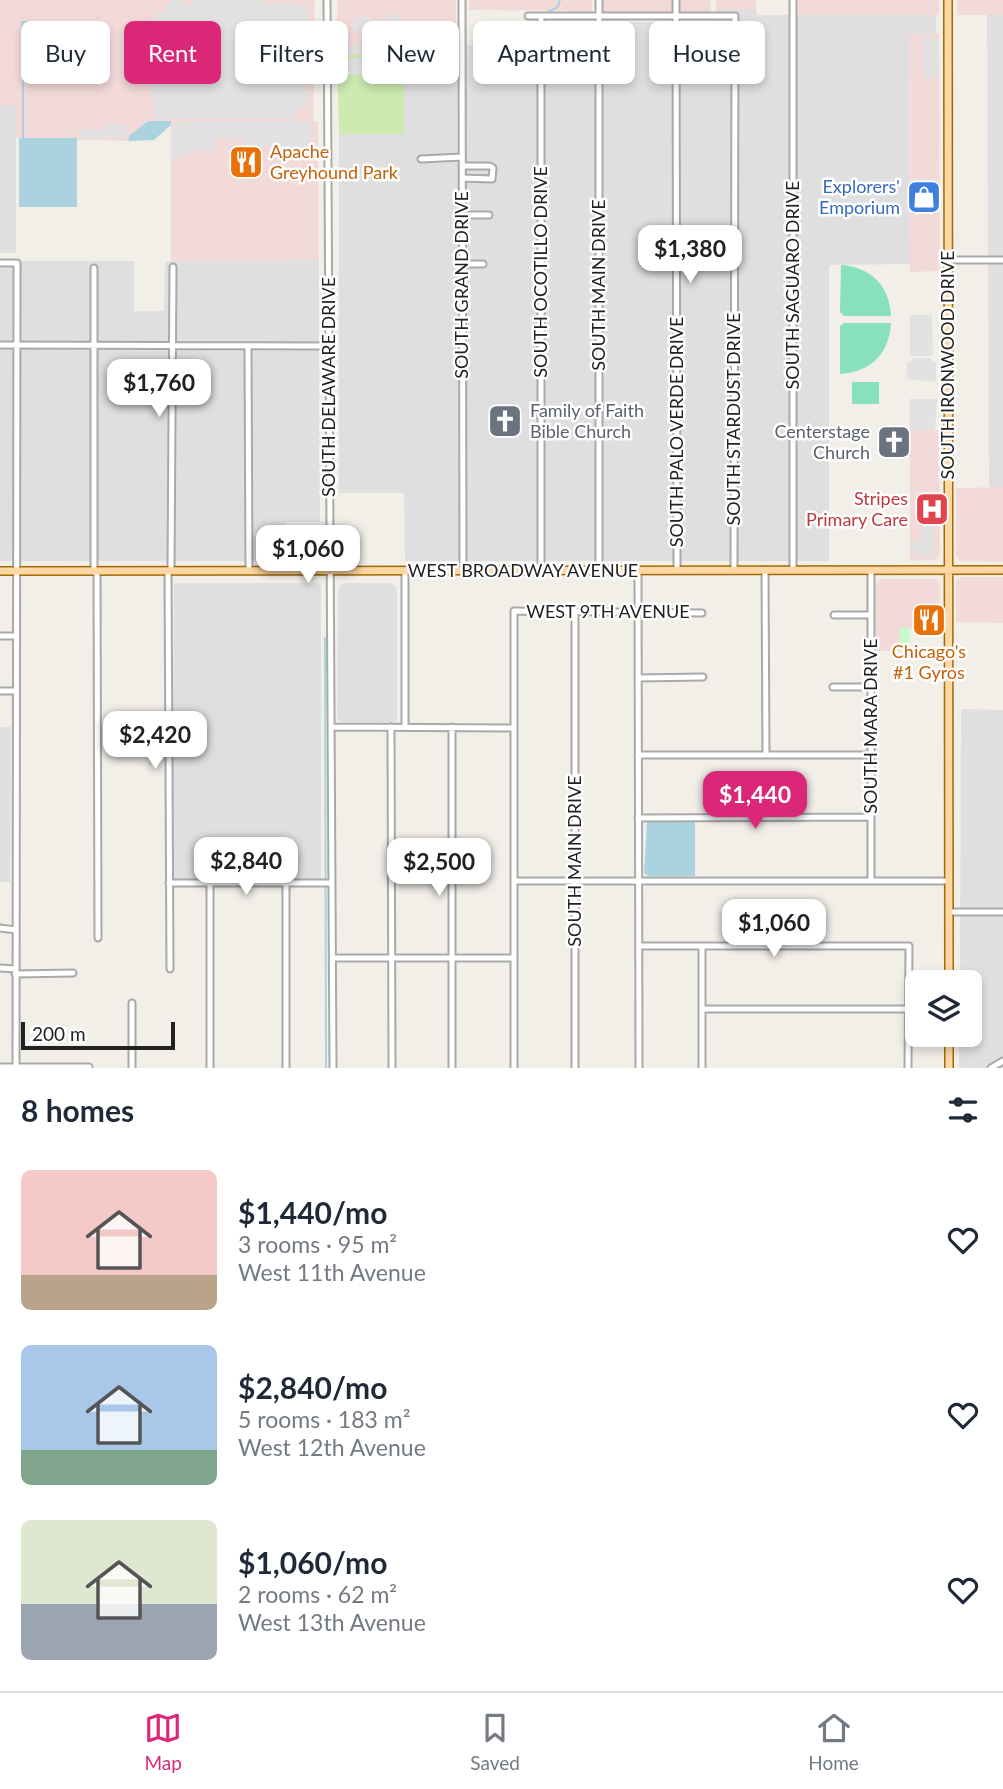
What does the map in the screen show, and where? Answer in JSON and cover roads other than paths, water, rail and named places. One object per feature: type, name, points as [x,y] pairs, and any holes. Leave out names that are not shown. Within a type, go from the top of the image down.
[{"type":"main road","name":"SOUTH IRONWOOD DRIVE","points":[[948,0],[949,970]]},
{"type":"main road","name":"WEST BROADWAY AVENUE","points":[[0,571],[1003,570]]},
{"type":"main road","points":[[949,1047],[949,1068]]},
{"type":"street","name":"SOUTH GRAND DRIVE","points":[[462,0],[463,571]]},
{"type":"street","name":"SOUTH MAIN DRIVE","points":[[598,0],[599,570]]},
{"type":"street","name":"SOUTH PALO VERDE DRIVE","points":[[676,0],[677,570]]},
{"type":"street","name":"SOUTH SAGUARO DRIVE","points":[[793,0],[793,570]]},
{"type":"street","name":"SOUTH DELAWARE DRIVE","points":[[327,2],[329,571],[333,727],[327,883],[333,958],[333,1068]]},
{"type":"street","points":[[528,16],[676,17]]},
{"type":"street","name":"SOUTH OCOTILLO DRIVE","points":[[541,16],[541,570]]},
{"type":"street","name":"SOUTH STARDUST DRIVE","points":[[676,17],[734,16],[734,570]]},
{"type":"street","points":[[421,159],[462,157]]},
{"type":"street","points":[[462,166],[493,168],[492,178],[462,178]]},
{"type":"street","points":[[462,215],[489,215]]},
{"type":"street","points":[[948,260],[1003,260]]},
{"type":"street","points":[[0,263],[17,263],[16,1068]]},
{"type":"street","points":[[462,264],[484,264]]},
{"type":"street","points":[[170,969],[173,267]]},
{"type":"street","points":[[94,268],[98,938]]},
{"type":"street","points":[[0,345],[329,346]]},
{"type":"street","points":[[248,345],[249,571]]},
{"type":"street","points":[[638,570],[639,1068]]},
{"type":"street","points":[[765,570],[766,755]]},
{"type":"street","name":"SOUTH MARA DRIVE","points":[[871,570],[871,881]]},
{"type":"street","points":[[405,571],[405,727]]},
{"type":"street","name":"WEST 9TH AVENUE","points":[[513,728],[514,611],[702,612]]},
{"type":"street","name":"SOUTH MAIN DRIVE","points":[[575,612],[575,1068]]},
{"type":"street","points":[[834,615],[871,615]]},
{"type":"street","points":[[0,636],[16,636]]},
{"type":"street","points":[[638,678],[703,677]]},
{"type":"street","points":[[833,687],[871,687]]},
{"type":"street","points":[[0,691],[16,691]]},
{"type":"street","points":[[333,727],[513,728],[514,1068]]},
{"type":"street","points":[[391,727],[392,1068]]},
{"type":"street","points":[[452,727],[452,1068]]},
{"type":"street","points":[[638,755],[871,755]]},
{"type":"street","points":[[638,818],[871,817]]},
{"type":"street","points":[[514,881],[948,881]]},
{"type":"street","points":[[169,883],[327,883]]},
{"type":"street","points":[[210,884],[211,1068]]},
{"type":"street","points":[[286,884],[286,1068]]},
{"type":"street","points":[[949,912],[1003,912]]},
{"type":"street","points":[[0,928],[16,930]]},
{"type":"street","points":[[639,946],[909,946],[909,970]]},
{"type":"street","points":[[702,946],[702,1068]]},
{"type":"street","points":[[333,958],[514,958]]},
{"type":"street","points":[[0,968],[73,973]]},
{"type":"street","points":[[132,1003],[132,1068]]},
{"type":"street","points":[[702,1009],[905,1009]]},
{"type":"street","points":[[908,1047],[908,1068]]},
{"type":"street","points":[[991,1068],[1003,1061]]},
{"type":"street","points":[[0,1068],[89,1068]]},
{"type":"water","points":[[148,121],[171,121],[171,125],[154,140],[128,141],[129,136]]},
{"type":"water","points":[[19,138],[77,138],[77,207],[19,207]]},
{"type":"water","points":[[647,822],[695,822],[695,876],[648,876],[644,873]]},
{"type":"waterway","points":[[549,11],[557,8],[560,0]]},
{"type":"waterway","points":[[23,84],[23,138]]},
{"type":"waterway","points":[[325,638],[326,1068]]},
{"type":"place","name":"Apache Greyhound Park","points":[[246,162]]},
{"type":"place","name":"Explorers' Emporium","points":[[924,197]]},
{"type":"place","name":"Family of Faith Bible Church","points":[[505,421]]},
{"type":"place","name":"Centerstage Church","points":[[894,442]]},
{"type":"place","name":"Stripes Primary Care","points":[[932,509]]},
{"type":"place","name":"Chicago's #1 Gyros","points":[[929,620]]}]
